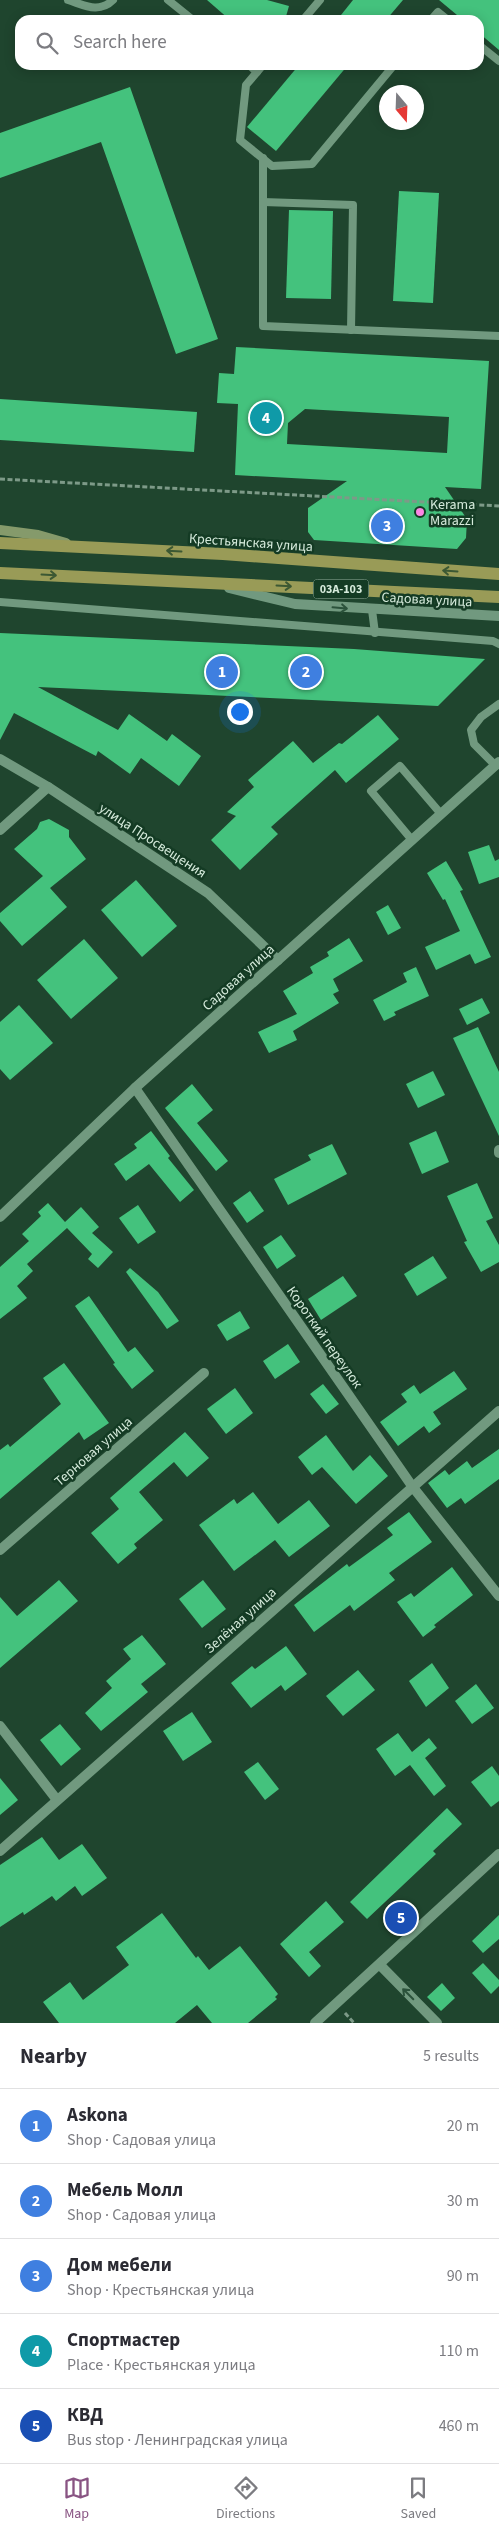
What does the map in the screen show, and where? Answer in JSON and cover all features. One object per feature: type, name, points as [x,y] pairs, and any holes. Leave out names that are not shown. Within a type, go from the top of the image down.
[{"type":"main road","points":[[0,530],[38,535],[82,547]]},
{"type":"main road","name":"Крестьянская улица","points":[[0,543],[223,554],[499,574]]},
{"type":"main road","name":"03А-103","points":[[0,573],[499,597]]},
{"type":"street","name":"Садовая улица","points":[[206,582],[296,604],[372,610],[499,616]]},
{"type":"street","name":"улица Просвещения","points":[[0,759],[48,787],[208,893],[278,960]]},
{"type":"street","name":"Садовая улица","points":[[0,1216],[135,1088],[497,764]]},
{"type":"street","points":[[0,830],[48,787]]},
{"type":"street","name":"Короткий переулок","points":[[135,1088],[412,1486],[499,1596]]},
{"type":"street","name":"Терновая улица","points":[[0,1550],[204,1373]]},
{"type":"street","name":"Зелёная улица","points":[[0,1851],[499,1411]]},
{"type":"street","points":[[0,1726],[57,1800]]},
{"type":"street","points":[[315,2023],[499,1854]]},
{"type":"street","points":[[380,1965],[437,2023]]},
{"type":"lane","points":[[68,0],[96,9],[108,5],[113,0]]},
{"type":"lane","points":[[168,0],[187,15]]},
{"type":"lane","points":[[306,15],[317,1]]},
{"type":"lane","points":[[484,49],[499,62]]},
{"type":"lane","points":[[254,70],[257,72],[246,85],[240,140],[272,166],[312,164],[390,70]]},
{"type":"lane","points":[[263,158],[263,326],[499,336]]},
{"type":"lane","points":[[263,202],[353,205],[351,330]]},
{"type":"lane","points":[[0,602],[493,641],[499,644]]},
{"type":"lane","points":[[372,610],[375,633]]},
{"type":"lane","points":[[497,764],[474,744],[471,730],[481,717],[499,704]]},
{"type":"lane","points":[[412,840],[371,792],[400,766],[441,814]]},
{"type":"path","points":[[0,479],[499,506]]},
{"type":"building","points":[[207,0],[267,0],[289,6],[286,15],[224,15]]},
{"type":"building","points":[[353,0],[403,0],[390,15],[341,15]]},
{"type":"building","points":[[439,0],[499,0],[499,50],[484,37],[484,15],[457,15]]},
{"type":"building","points":[[295,70],[344,70],[276,151],[247,127]]},
{"type":"building","points":[[130,87],[218,339],[176,354],[101,142],[0,178],[0,133]]},
{"type":"building","points":[[399,191],[439,193],[433,303],[393,301]]},
{"type":"building","points":[[289,210],[333,211],[331,299],[286,298]]},
{"type":"building","points":[[236,347],[489,361],[481,489],[445,487],[467,519],[466,538],[457,549],[314,540],[308,532],[308,508],[347,481],[235,475],[238,404],[217,403],[219,373],[234,374]],"holes":[[[305,409],[449,417],[447,453],[287,444],[288,423]]]},
{"type":"building","points":[[0,399],[197,412],[194,452],[0,440]]},
{"type":"building","points":[[0,633],[354,649],[485,659],[438,706],[38,687],[118,730],[129,714],[167,741],[172,734],[201,756],[179,786],[141,758],[130,774],[98,751],[96,756],[14,713],[0,740]]},
{"type":"building","points":[[378,715],[399,739],[346,783],[335,770],[271,827],[278,834],[240,870],[211,840],[236,816],[227,812],[254,787],[248,780],[293,741],[313,763],[339,743],[342,744]]},
{"type":"building","points":[[49,819],[69,830],[69,837],[86,859],[50,888],[67,907],[22,946],[0,921],[0,913],[43,876],[14,849],[37,829],[40,822]]},
{"type":"building","points":[[489,845],[495,861],[499,859],[499,877],[479,884],[468,852]]},
{"type":"building","points":[[446,861],[463,890],[460,891],[491,957],[475,964],[470,954],[436,970],[425,947],[460,931],[445,899],[443,900],[427,873]]},
{"type":"building","points":[[136,880],[177,926],[142,957],[101,910]]},
{"type":"building","points":[[388,905],[401,928],[388,935],[376,912]]},
{"type":"building","points":[[349,938],[363,961],[333,979],[339,991],[333,994],[339,1003],[293,1031],[297,1040],[269,1053],[258,1032],[297,1014],[283,991],[313,973],[310,967],[329,956],[327,952]]},
{"type":"building","points":[[84,939],[118,978],[71,1019],[37,980]]},
{"type":"building","points":[[416,967],[429,996],[394,1012],[396,1015],[384,1021],[373,1000],[407,982],[403,973]]},
{"type":"building","points":[[482,998],[490,1013],[467,1025],[459,1009]]},
{"type":"building","points":[[19,1005],[53,1043],[10,1080],[0,1069],[0,1022]]},
{"type":"building","points":[[478,1027],[499,1072],[499,1136],[453,1038]]},
{"type":"building","points":[[433,1071],[445,1095],[418,1108],[406,1084]]},
{"type":"building","points":[[192,1084],[213,1110],[197,1123],[228,1161],[216,1171],[165,1108]]},
{"type":"building","points":[[151,1131],[170,1156],[168,1158],[194,1190],[180,1202],[149,1164],[126,1181],[114,1164],[137,1148],[134,1144]]},
{"type":"building","points":[[436,1131],[449,1162],[422,1174],[409,1143]]},
{"type":"building","points":[[332,1144],[347,1174],[288,1205],[274,1179],[311,1160],[308,1155]]},
{"type":"building","points":[[477,1183],[493,1218],[486,1221],[499,1245],[499,1262],[481,1272],[464,1242],[467,1241],[447,1196]]},
{"type":"building","points":[[250,1191],[264,1211],[247,1223],[233,1203]]},
{"type":"building","points":[[48,1203],[65,1222],[81,1207],[99,1227],[92,1233],[113,1252],[98,1268],[88,1259],[92,1254],[67,1228],[27,1264],[33,1271],[17,1286],[27,1298],[0,1319],[0,1267],[29,1241],[22,1234],[41,1216],[38,1212]]},
{"type":"building","points":[[138,1205],[156,1232],[138,1244],[119,1218]]},
{"type":"building","points":[[281,1235],[296,1256],[277,1269],[263,1247]]},
{"type":"building","points":[[433,1256],[447,1278],[417,1296],[404,1274]]},
{"type":"building","points":[[130,1268],[158,1292],[179,1321],[167,1329],[126,1272]]},
{"type":"building","points":[[343,1276],[357,1296],[321,1320],[308,1299]]},
{"type":"building","points":[[89,1296],[128,1352],[135,1347],[154,1371],[132,1389],[113,1364],[115,1363],[75,1306]]},
{"type":"building","points":[[240,1311],[250,1328],[227,1341],[217,1325]]},
{"type":"building","points":[[288,1344],[300,1362],[275,1379],[263,1361]]},
{"type":"building","points":[[64,1363],[109,1423],[84,1440],[79,1432],[0,1499],[0,1450],[8,1444],[10,1447],[61,1404],[43,1378]]},
{"type":"building","points":[[454,1371],[467,1389],[433,1412],[441,1424],[429,1433],[424,1426],[398,1446],[380,1422],[407,1402],[401,1394],[414,1385],[420,1394]]},
{"type":"building","points":[[323,1384],[339,1404],[326,1414],[310,1394]]},
{"type":"building","points":[[235,1388],[253,1413],[226,1434],[207,1409]]},
{"type":"building","points":[[185,1432],[209,1458],[187,1477],[174,1462],[139,1492],[163,1520],[134,1544],[137,1548],[118,1564],[91,1533],[119,1509],[110,1498]]},
{"type":"building","points":[[326,1435],[353,1471],[370,1455],[388,1476],[356,1504],[322,1467],[312,1475],[298,1457]]},
{"type":"building","points":[[499,1449],[499,1479],[465,1504],[461,1498],[447,1508],[428,1483],[445,1470],[449,1475],[467,1461],[472,1468]]},
{"type":"building","points":[[253,1492],[278,1524],[309,1500],[330,1526],[289,1557],[275,1540],[234,1571],[199,1525],[234,1499],[237,1504]]},
{"type":"building","points":[[409,1512],[432,1542],[389,1573],[395,1580],[354,1611],[350,1605],[314,1632],[294,1605],[347,1564],[349,1567],[393,1535],[387,1528]]},
{"type":"building","points":[[452,1567],[473,1595],[434,1625],[436,1627],[423,1637],[397,1602],[411,1593],[414,1597]]},
{"type":"building","points":[[59,1580],[78,1601],[0,1668],[0,1597],[17,1616]]},
{"type":"building","points":[[203,1580],[226,1609],[202,1628],[179,1599]]},
{"type":"building","points":[[142,1635],[166,1664],[141,1684],[148,1692],[101,1731],[85,1713],[112,1688],[106,1681],[131,1659],[123,1649]]},
{"type":"building","points":[[286,1646],[307,1674],[285,1691],[281,1685],[251,1708],[231,1683],[252,1666],[255,1669]]},
{"type":"building","points":[[432,1663],[449,1688],[426,1707],[409,1681]]},
{"type":"building","points":[[358,1670],[375,1690],[343,1716],[326,1696]]},
{"type":"building","points":[[476,1684],[494,1708],[472,1724],[455,1701]]},
{"type":"building","points":[[192,1712],[212,1742],[183,1761],[163,1731]]},
{"type":"building","points":[[60,1724],[81,1749],[61,1766],[40,1740]]},
{"type":"building","points":[[398,1733],[412,1752],[429,1738],[437,1748],[425,1758],[446,1786],[434,1796],[410,1765],[395,1776],[376,1749]]},
{"type":"building","points":[[258,1762],[279,1789],[265,1800],[244,1772]]},
{"type":"building","points":[[492,1766],[499,1776],[499,1801],[491,1807],[471,1782]]},
{"type":"building","points":[[0,1778],[18,1800],[0,1815]]},
{"type":"building","points":[[447,1808],[462,1824],[433,1851],[436,1854],[367,1919],[350,1902]]},
{"type":"building","points":[[42,1837],[59,1860],[82,1844],[107,1878],[82,1896],[75,1886],[56,1901],[52,1896],[24,1915],[23,1912],[0,1927],[0,1865]]},
{"type":"building","points":[[326,1901],[344,1922],[309,1952],[321,1966],[309,1977],[280,1944]]},
{"type":"building","points":[[162,1913],[196,1958],[198,1956],[209,1970],[240,1946],[278,1994],[275,1997],[277,1999],[248,2023],[212,2023],[197,2005],[175,2023],[59,2023],[43,2002],[70,1982],[83,2000],[129,1965],[116,1947]]},
{"type":"building","points":[[499,1915],[499,1939],[483,1953],[472,1941]]},
{"type":"building","points":[[483,1963],[499,1980],[499,1986],[491,1994],[472,1973]]},
{"type":"building","points":[[442,1983],[455,1998],[441,2011],[427,1997]]},
{"type":"place","name":"Спортмастер","points":[[266,418]]},
{"type":"place","name":"Kerama Marazzi","points":[[420,512]]},
{"type":"place","name":"Дом мебели","points":[[387,526]]},
{"type":"place","name":"Askona","points":[[222,672]]},
{"type":"place","name":"Мебель Молл","points":[[306,672]]},
{"type":"place","name":"КВД","points":[[401,1918]]}]
